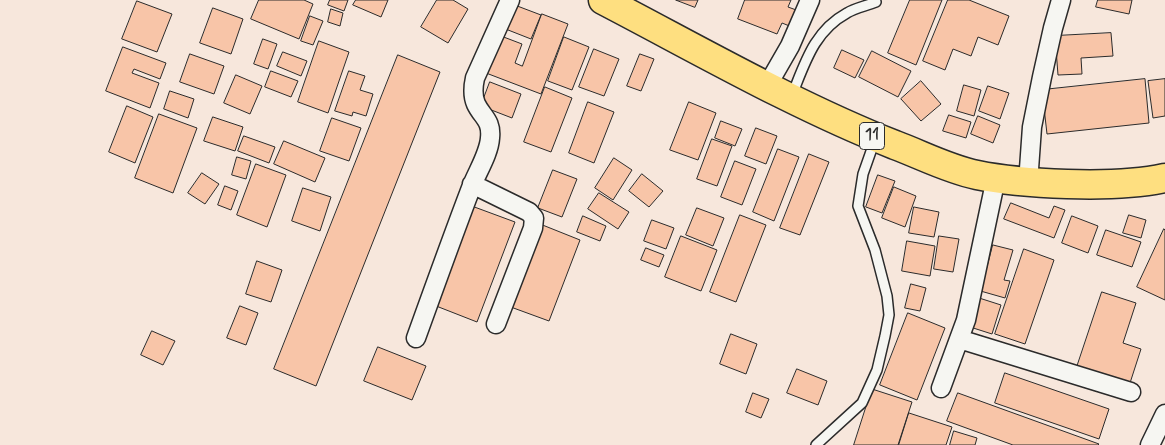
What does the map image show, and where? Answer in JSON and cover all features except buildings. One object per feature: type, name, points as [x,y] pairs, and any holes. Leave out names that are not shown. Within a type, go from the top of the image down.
[{"type":"highway","name":"11","points":[[603,0],[767,86],[854,129],[943,165],[976,175],[1028,183],[1117,184],[1165,178]]},
{"type":"street","points":[[416,338],[472,184],[489,146],[490,128],[487,119],[476,105],[473,88],[475,78],[510,0]]},
{"type":"street","points":[[767,86],[790,46],[810,0]]},
{"type":"street","points":[[1028,183],[1032,127],[1053,28],[1061,0]]},
{"type":"street","points":[[942,388],[966,320],[996,178]]},
{"type":"street","points":[[472,184],[529,212],[534,218],[496,324]]},
{"type":"street","points":[[958,340],[1131,392]]},
{"type":"street","points":[[1150,445],[1165,414]]},
{"type":"lane","points":[[791,98],[811,50],[826,28],[847,12],[876,2]]},
{"type":"lane","points":[[816,445],[862,403],[877,370],[885,336],[889,315],[887,296],[875,250],[858,206],[863,174],[876,137]]}]
